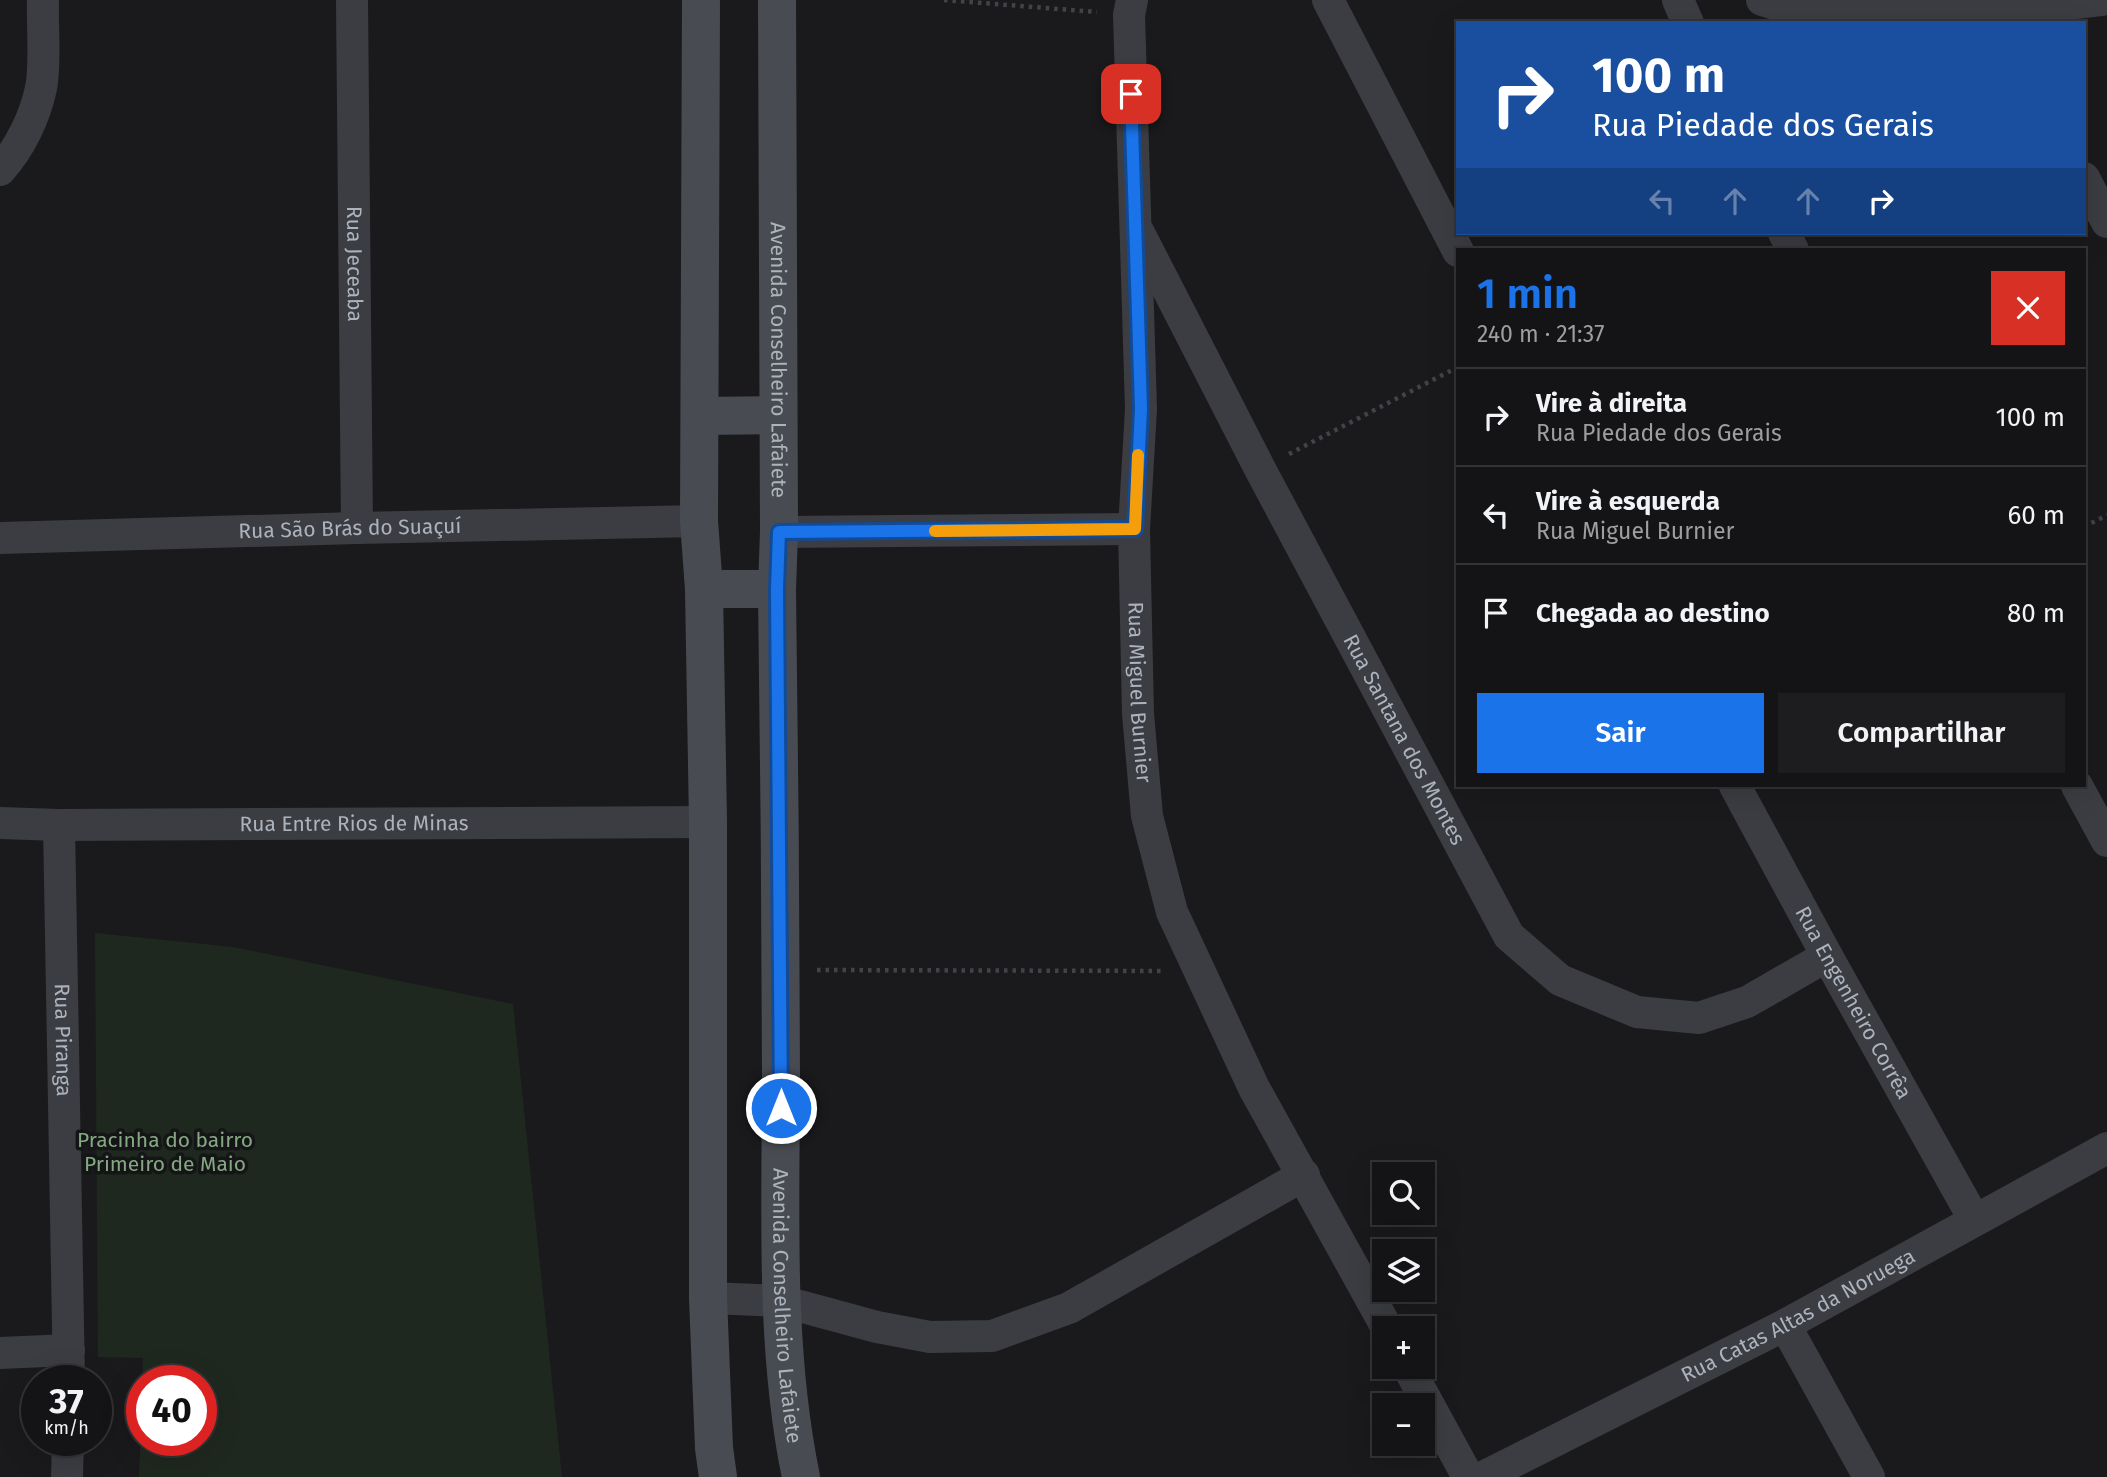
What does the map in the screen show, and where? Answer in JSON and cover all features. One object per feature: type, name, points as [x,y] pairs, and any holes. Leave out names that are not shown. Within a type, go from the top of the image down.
[{"type":"street","points":[[0,170],[12,158],[30,122],[41,86],[43,0]]},
{"type":"street","name":"Rua Jeceaba","points":[[352,0],[357,528]]},
{"type":"street","points":[[701,0],[699,521],[704,589],[708,822],[708,1298],[714,1448],[718,1477]]},
{"type":"street","name":"Avenida Conselheiro Lafaiete","points":[[777,0],[781,1301],[793,1440],[801,1477]]},
{"type":"street","points":[[1328,0],[1456,248]]},
{"type":"street","points":[[1678,0],[1687,21]]},
{"type":"street","points":[[1762,0],[1775,4],[1826,8],[2001,17],[2101,0]]},
{"type":"street","name":"Rua Miguel Burnier","points":[[1130,7],[1141,409],[1135,529],[1138,714],[1147,816],[1172,912],[1199,971],[1254,1088],[1380,1316]]},
{"type":"street","points":[[2086,182],[2107,222]]},
{"type":"street","name":"Rua Santana dos Montes","points":[[1136,227],[1509,936],[1560,980],[1637,1012],[1699,1018],[1747,1002],[1827,957]]},
{"type":"street","points":[[700,416],[778,415]]},
{"type":"street","name":"Rua São Brás do Suaçuí","points":[[0,538],[699,521]]},
{"type":"street","points":[[779,532],[1135,529]]},
{"type":"street","points":[[704,589],[777,589]]},
{"type":"street","name":"Rua Engenheiro Corrêa","points":[[1736,787],[1974,1219]]},
{"type":"street","points":[[2078,787],[2107,841]]},
{"type":"street","name":"Rua Entre Rios de Minas","points":[[0,823],[708,822]]},
{"type":"street","name":"Rua Piranga","points":[[59,825],[69,1365]]},
{"type":"street","name":"Rua Catas Altas da Noruega","points":[[1483,1477],[1785,1325],[2107,1148]]},
{"type":"street","points":[[708,1298],[781,1301],[877,1327],[930,1337],[992,1336],[1069,1308],[1304,1175]]},
{"type":"street","points":[[1785,1325],[1869,1477]]},
{"type":"street","points":[[0,1353],[64,1365]]},
{"type":"street","points":[[1415,1379],[1468,1477]]},
{"type":"street","points":[[67,1477],[68,1456]]},
{"type":"path","points":[[944,0],[1130,7]]},
{"type":"path","points":[[1261,469],[1456,368]]},
{"type":"path","points":[[2086,526],[2107,515]]},
{"type":"path","points":[[781,970],[1199,971]]},
{"type":"green space","name":"Pracinha do bairro Primeiro de Maio","points":[[95,933],[233,947],[513,1004],[562,1477],[139,1477],[140,1456],[217,1456],[217,1365],[143,1365],[143,1358],[98,1357]]},
{"type":"slow traffic","points":[[935,531],[1135,529],[1138,455]]},
{"type":"route","points":[[781,1108],[777,589],[779,532],[1135,529],[1141,409],[1131,94]]}]
